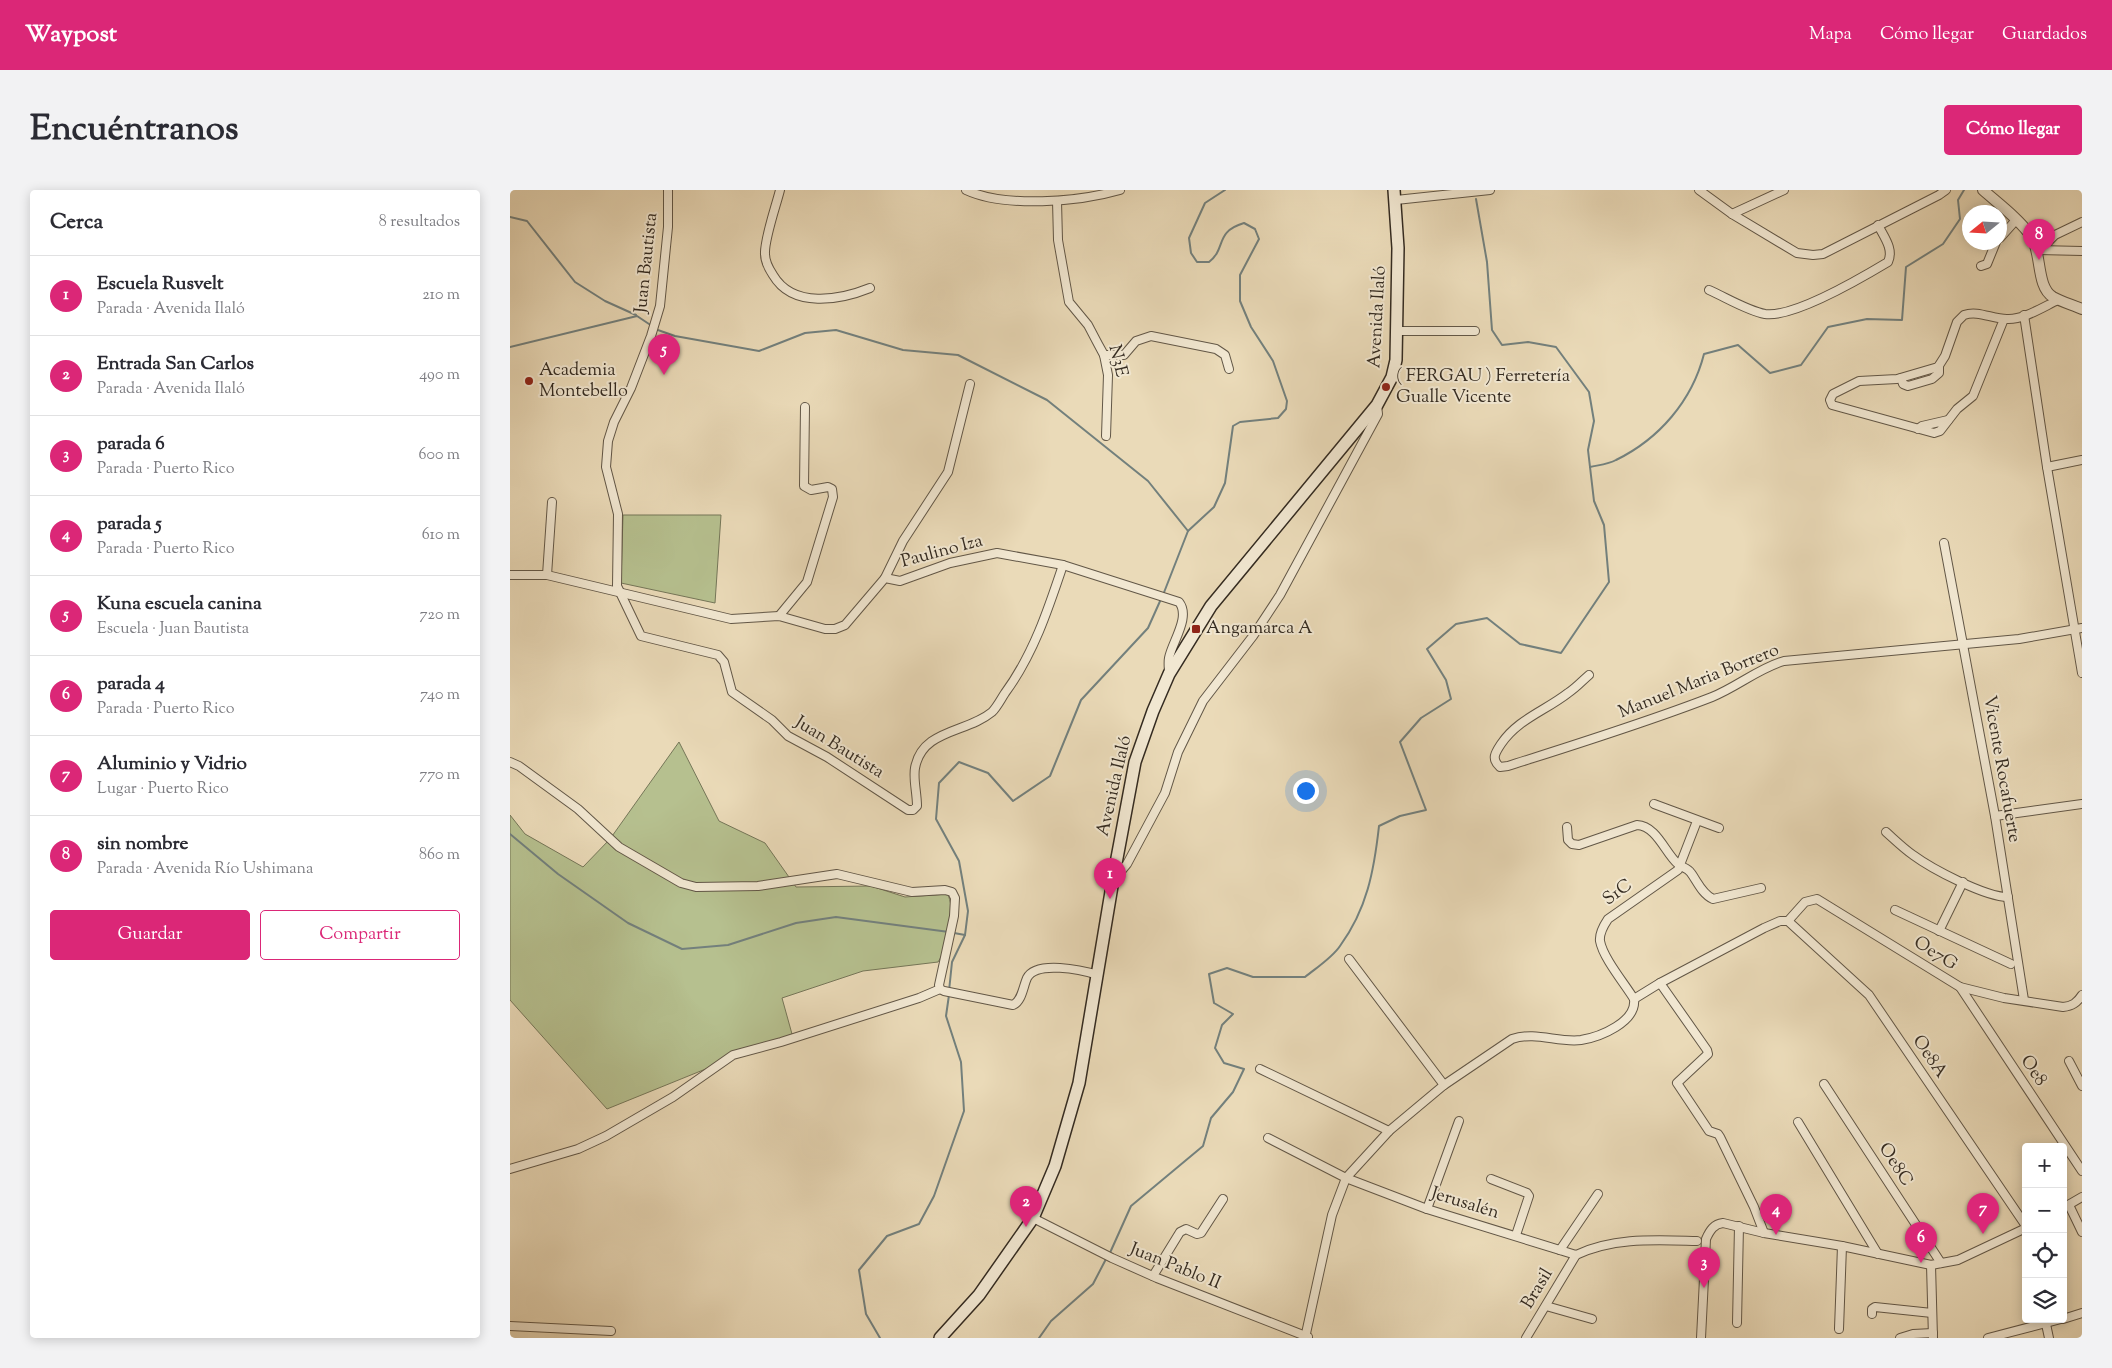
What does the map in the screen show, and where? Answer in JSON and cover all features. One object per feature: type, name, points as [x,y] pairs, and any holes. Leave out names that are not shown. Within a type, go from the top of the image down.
[{"type":"main road","name":"Avenida Ilaló","points":[[945,1335],[979,1295],[1033,1218],[1055,1166],[1079,1083],[1135,762],[1153,711],[1169,674],[1211,606],[1378,405],[1392,377],[1396,360],[1398,248],[1395,195]]},
{"type":"street","name":"Juan Bautista","points":[[668,190],[668,227],[660,306],[651,336],[631,388],[614,422],[608,441],[606,467],[618,514],[618,592],[641,636],[718,655],[724,662],[730,688],[739,698],[762,713],[788,736],[827,757],[908,810],[913,810],[917,806],[914,770],[917,758],[929,743],[941,734],[972,724],[992,712],[1020,673],[1041,630],[1063,565]]},
{"type":"street","points":[[780,190],[764,251],[770,270],[782,288],[793,294],[809,298],[826,298],[849,296],[870,288]]},
{"type":"street","points":[[966,190],[999,199],[1057,201],[1120,190]]},
{"type":"street","points":[[1395,195],[1490,190]]},
{"type":"street","points":[[1699,190],[1732,214],[1797,253],[1805,255],[1823,254],[1946,190]]},
{"type":"street","points":[[1732,214],[1784,190]]},
{"type":"street","points":[[1983,190],[2031,236],[2039,250],[2044,287],[2051,296],[2082,309]]},
{"type":"street","name":"N3E","points":[[1057,201],[1058,240],[1069,302],[1088,325],[1104,355],[1108,375],[1106,436]]},
{"type":"street","points":[[2007,230],[2016,220]]},
{"type":"street","points":[[2039,250],[2055,235],[2082,222]]},
{"type":"street","points":[[1708,290],[1762,313],[1782,313],[1837,292],[1888,262],[1891,254],[1890,249],[1878,226]]},
{"type":"street","points":[[1981,266],[1987,264],[1991,250]]},
{"type":"street","points":[[2039,250],[2082,252]]},
{"type":"street","points":[[2004,319],[1973,396],[1957,409],[1948,420],[1922,426],[1918,429],[1833,406],[1831,403],[1833,394],[1859,381],[1901,378],[1903,384],[1908,386],[1932,379],[1939,373],[1939,366],[1945,356],[1957,322],[1964,315],[1974,313],[2004,319],[2016,318],[2058,300]]},
{"type":"street","points":[[2024,315],[2047,467],[2078,629],[2082,673]]},
{"type":"street","points":[[1396,331],[1476,331]]},
{"type":"street","points":[[1104,355],[1124,355],[1136,341],[1151,336],[1216,349],[1225,355],[1229,369]]},
{"type":"street","points":[[885,578],[904,541],[948,472],[970,384]]},
{"type":"street","points":[[1114,874],[1122,870],[1127,864],[1165,792],[1178,752],[1203,701],[1253,636],[1280,595],[1378,414],[1378,405]]},
{"type":"street","points":[[779,616],[808,582],[833,497],[832,489],[828,487],[811,490],[804,486],[805,407]]},
{"type":"street","points":[[2047,467],[2082,460]]},
{"type":"street","points":[[548,575],[552,502]]},
{"type":"street","name":"Vicente Rocafuerte","points":[[1944,543],[1964,644],[2024,1000]]},
{"type":"street","name":"Paulino Iza","points":[[510,575],[548,575],[731,618],[779,616],[825,629],[835,629],[844,625],[885,578],[900,581],[950,563],[997,553],[1063,565],[1179,602],[1182,605],[1183,616],[1169,658],[1169,674]]},
{"type":"street","name":"Manuel Maria Borrero","points":[[1589,675],[1568,694],[1523,720],[1512,731],[1494,754],[1494,760],[1500,767],[1639,724],[1714,696],[1784,661],[2044,636],[2078,629]]},
{"type":"street","points":[[510,762],[519,766],[578,809],[610,839],[633,856],[680,883],[696,887],[758,886],[837,874],[912,892],[946,890],[952,892],[956,898],[954,916],[943,962],[942,990]]},
{"type":"street","points":[[1654,804],[1719,828]]},
{"type":"street","points":[[1994,816],[2082,804]]},
{"type":"street","points":[[1680,866],[1697,821]]},
{"type":"street","points":[[1567,828],[1566,835],[1568,840],[1572,844],[1579,845],[1637,825],[1645,826],[1680,866],[1686,868],[1707,895],[1713,899],[1761,888]]},
{"type":"street","points":[[1886,832],[1912,855],[1994,896],[2008,897]]},
{"type":"street","name":"S1C","points":[[1634,999],[1604,952],[1600,940],[1603,928],[1608,919],[1680,866]]},
{"type":"street","points":[[1939,931],[1963,882]]},
{"type":"street","name":"Oe7G","points":[[1788,921],[1804,902],[1817,899],[1960,988],[2004,998],[2068,1006],[2078,1001],[2082,995]]},
{"type":"street","points":[[1895,910],[2010,964]]},
{"type":"street","points":[[1307,1337],[1332,1215],[1346,1178],[1389,1130],[1444,1085],[1512,1038],[1523,1035],[1581,1040],[1602,1033],[1629,1018],[1635,1006],[1634,999],[1660,983],[1764,928],[1780,921],[1788,921]]},
{"type":"street","name":"Oe8A","points":[[1788,921],[1869,995],[2022,1221]]},
{"type":"street","points":[[1350,959],[1444,1085]]},
{"type":"street","points":[[510,1169],[578,1148],[606,1136],[673,1097],[733,1055],[781,1042],[942,990],[1013,1006],[1019,999],[1028,976],[1036,970],[1064,968],[1098,974]]},
{"type":"street","points":[[1660,983],[1708,1050],[1708,1054],[1677,1083],[1710,1132],[1718,1134],[1720,1137],[1764,1233]]},
{"type":"street","name":"Oe8","points":[[1960,988],[2082,1170]]},
{"type":"street","points":[[2069,1061],[2082,1086]]},
{"type":"street","points":[[1260,1069],[1389,1130]]},
{"type":"street","name":"Oe8C","points":[[1824,1084],[1941,1263]]},
{"type":"street","points":[[1427,1209],[1459,1121]]},
{"type":"street","points":[[1798,1122],[1878,1254]]},
{"type":"street","name":"Jerusalén","points":[[1268,1138],[1346,1178],[1427,1209],[1576,1255]]},
{"type":"street","points":[[1491,1179],[1529,1196],[1516,1235]]},
{"type":"street","points":[[1560,1250],[1598,1194]]},
{"type":"street","points":[[2067,1205],[2082,1197]]},
{"type":"street","points":[[1153,1276],[1180,1232],[1186,1229],[1196,1234],[1201,1233],[1223,1199]]},
{"type":"street","points":[[2067,1208],[2082,1232]]},
{"type":"street","name":"Juan Pablo II","points":[[1033,1218],[1103,1254],[1153,1276],[1307,1337]]},
{"type":"street","points":[[1701,1338],[1706,1239],[1710,1231],[1719,1223],[1931,1265],[1958,1260],[2022,1229]]},
{"type":"street","points":[[1737,1323],[1739,1226]]},
{"type":"street","points":[[1576,1255],[1585,1251],[1633,1240],[1697,1240]]},
{"type":"street","points":[[1839,1329],[1842,1246]]},
{"type":"street","name":"Brasil","points":[[1526,1338],[1576,1255]]},
{"type":"street","points":[[1900,1338],[1913,1334],[1932,1335],[1931,1265]]},
{"type":"street","points":[[1546,1306],[1592,1320]]},
{"type":"street","points":[[1872,1314],[1872,1309],[1875,1307],[1932,1313]]},
{"type":"street","points":[[2067,1318],[2082,1313]]},
{"type":"street","points":[[1988,1338],[2049,1323]]},
{"type":"street","points":[[2046,1324],[2049,1338]]},
{"type":"street","points":[[510,1326],[611,1331]]},
{"type":"green space","points":[[623,515],[721,515],[715,603],[621,583]]},
{"type":"green space","points":[[679,742],[719,821],[765,843],[796,887],[871,886],[905,897],[948,894],[953,913],[953,929],[948,944],[938,962],[863,971],[782,998],[792,1034],[607,1109],[510,1000],[510,815],[525,834],[583,867],[610,839]]},
{"type":"waterway","points":[[1163,595],[1188,531],[1214,507],[1225,483],[1233,426],[1240,422],[1278,418],[1286,409],[1287,401],[1273,361],[1251,327],[1240,301],[1240,275],[1259,239],[1255,229],[1244,223],[1228,231],[1218,251],[1209,262],[1197,262],[1191,253],[1189,238],[1205,203],[1225,190]]},
{"type":"waterway","points":[[1590,467],[1616,460],[1632,451],[1660,430],[1682,403],[1699,371],[1704,354],[1738,345],[1770,373],[1801,365],[1828,327],[1867,319],[1902,320],[1906,267],[1943,244],[1960,219],[1958,200],[1964,190]]},
{"type":"waterway","points":[[1109,1255],[1131,1206],[1203,1146],[1211,1118],[1233,1092],[1244,1069],[1224,1063],[1215,1048],[1222,1025],[1233,1014],[1214,1003],[1209,974],[1227,968],[1253,977],[1305,977],[1337,950],[1357,918],[1372,874],[1379,826],[1400,816],[1426,810],[1400,742],[1421,718],[1451,699],[1446,680],[1427,649],[1456,624],[1487,618],[1520,644],[1561,653],[1609,582],[1604,525],[1594,501],[1588,450],[1594,421],[1589,392],[1556,347],[1528,342],[1502,345],[1492,330],[1487,262],[1476,199]]},
{"type":"waterway","points":[[510,217],[527,221],[575,282],[605,301],[636,315]]},
{"type":"waterway","points":[[510,347],[637,316],[652,326]]},
{"type":"waterway","points":[[655,329],[675,336],[759,351],[805,333],[836,330],[903,350],[958,355],[1047,400],[1148,481],[1188,531]]},
{"type":"waterway","points":[[949,991],[952,962],[965,935],[968,911],[959,861],[936,819],[939,783],[959,762],[988,773],[1013,801],[1050,776],[1081,700],[1148,628],[1161,599]]},
{"type":"waterway","points":[[510,834],[558,874],[628,923],[682,949],[728,945],[796,923],[836,917],[949,932]]},
{"type":"waterway","points":[[954,933],[965,935]]},
{"type":"waterway","points":[[880,1338],[866,1314],[859,1270],[887,1236],[919,1224],[934,1196],[964,1111],[961,1062],[946,1016],[949,995]]},
{"type":"waterway","points":[[1039,1338],[1051,1321],[1093,1284],[1106,1259]]},
{"type":"place","name":"sin nombre","points":[[2039,260]]},
{"type":"place","name":"Kuna escuela canina","points":[[664,375]]},
{"type":"place","name":"Academia Montebello","points":[[529,381]]},
{"type":"place","name":"( FERGAU ) Ferretería Gualle Vicente","points":[[1386,387]]},
{"type":"place","name":"Angamarca A","points":[[1196,629]]},
{"type":"place","name":"Escuela Rusvelt","points":[[1110,899]]},
{"type":"place","name":"Entrada San Carlos","points":[[1026,1227]]},
{"type":"place","name":"Aluminio y Vidrio","points":[[1983,1234]]},
{"type":"place","name":"parada 5","points":[[1776,1235]]},
{"type":"place","name":"parada 4","points":[[1921,1263]]},
{"type":"place","name":"parada 6","points":[[1704,1288]]}]
